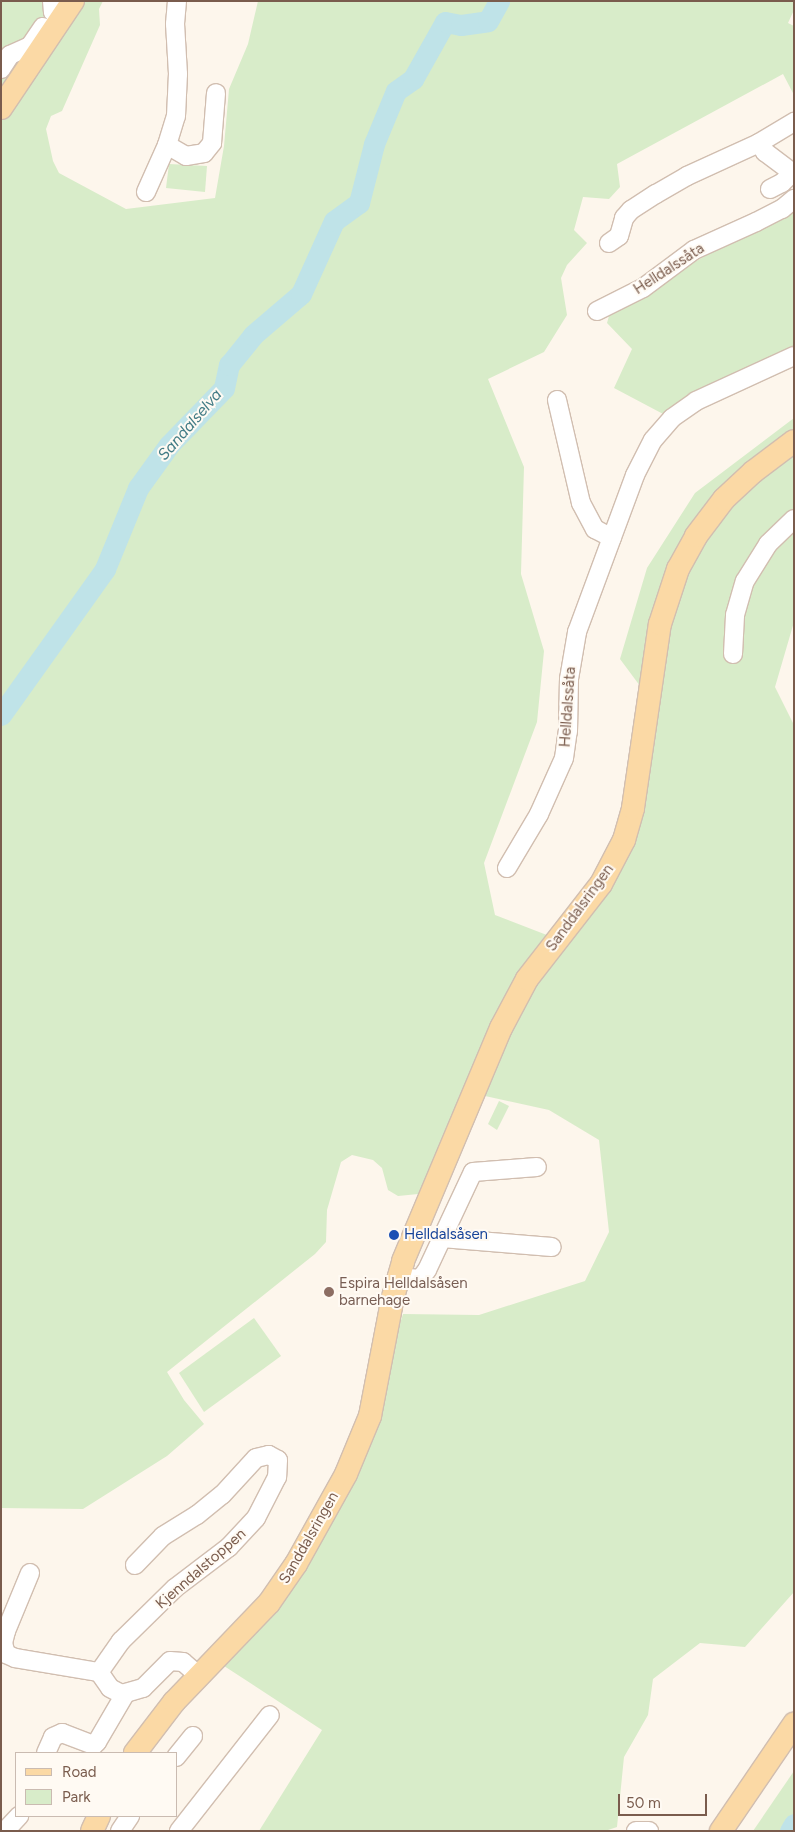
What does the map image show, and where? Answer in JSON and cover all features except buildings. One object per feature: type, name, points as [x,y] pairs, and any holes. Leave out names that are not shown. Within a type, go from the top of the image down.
[{"type":"main road","points":[[1,108],[60,8]]},
{"type":"main road","name":"Sanddalsringen","points":[[136,1752],[156,1724],[269,1603],[296,1564],[346,1474],[370,1416],[398,1277],[408,1246],[510,1008],[527,979],[601,884],[624,840],[633,808],[660,624],[678,569],[696,536],[724,498],[753,472],[794,440]]},
{"type":"main road","points":[[721,1831],[794,1724]]},
{"type":"main road","points":[[92,1831],[99,1817]]},
{"type":"street","points":[[146,192],[167,145],[176,116],[178,95],[175,24],[177,1]]},
{"type":"street","points":[[1,69],[10,55],[30,46],[60,8]]},
{"type":"street","points":[[167,145],[186,156],[204,154],[212,143],[216,93]]},
{"type":"street","points":[[609,243],[619,236],[624,218],[631,210],[687,176],[759,143],[794,122]]},
{"type":"street","points":[[759,143],[766,152],[793,174],[782,183],[770,189]]},
{"type":"street","name":"Helldalssåta","points":[[597,311],[643,288],[694,250],[782,209],[794,199]]},
{"type":"street","name":"Helldalssåta","points":[[507,868],[539,814],[564,758],[568,732],[569,678],[577,632],[642,460],[653,440],[672,418],[696,401],[794,356]]},
{"type":"street","points":[[557,400],[581,503],[595,528],[612,538]]},
{"type":"street","points":[[733,654],[735,615],[745,581],[768,544],[794,519]]},
{"type":"street","points":[[398,1277],[420,1279],[428,1270],[473,1172],[537,1167]]},
{"type":"street","points":[[442,1238],[552,1247]]},
{"type":"street","name":"Kjenndalstoppen","points":[[99,1672],[121,1641],[175,1588],[229,1547],[256,1518],[278,1478],[278,1460],[269,1454],[256,1458],[222,1495],[197,1515],[163,1536],[135,1565]]},
{"type":"street","points":[[30,1573],[6,1631],[3,1643],[6,1654],[15,1658],[99,1672],[110,1688],[125,1694],[143,1688],[170,1661],[183,1662],[199,1676]]},
{"type":"street","points":[[46,1752],[53,1737],[62,1733],[94,1745],[125,1694]]},
{"type":"street","points":[[179,1831],[270,1715]]},
{"type":"street","points":[[178,1755],[193,1736]]},
{"type":"street","points":[[5,1831],[17,1817]]},
{"type":"street","points":[[120,1831],[129,1817]]},
{"type":"street","points":[[636,1831],[649,1831]]},
{"type":"green space","points":[[1,1],[103,1],[99,9],[100,25],[62,111],[51,116],[46,129],[53,161],[59,173],[126,209],[215,198],[224,146],[229,89],[248,44],[258,1],[794,1],[794,10],[788,23],[794,26],[794,95],[783,74],[617,164],[620,187],[609,199],[583,197],[574,230],[587,243],[567,265],[561,278],[567,315],[544,352],[488,379],[524,467],[521,574],[544,651],[537,722],[484,863],[495,915],[552,937],[629,840],[643,690],[620,659],[647,568],[695,493],[794,418],[794,622],[775,687],[794,725],[794,1592],[745,1647],[700,1643],[653,1679],[648,1715],[624,1757],[617,1827],[605,1831],[259,1831],[322,1730],[221,1664],[288,1584],[389,1357],[403,1314],[479,1315],[585,1281],[609,1232],[599,1140],[549,1110],[467,1092],[418,1194],[398,1196],[388,1190],[382,1168],[373,1160],[352,1155],[341,1162],[327,1210],[326,1242],[315,1254],[167,1372],[184,1400],[204,1424],[167,1456],[83,1509],[1,1508]]},
{"type":"green space","points":[[169,164],[207,166],[205,192],[166,188]]},
{"type":"green space","points":[[794,206],[794,359],[665,415],[614,388],[632,349],[607,323],[609,316],[691,264]]},
{"type":"green space","points":[[499,1101],[509,1106],[497,1130],[488,1124]]},
{"type":"green space","points":[[254,1318],[281,1356],[204,1412],[179,1373]]},
{"type":"green space","points":[[794,1771],[794,1831],[753,1831]]},
{"type":"waterway","name":"Sandalselva","points":[[1,715],[105,569],[138,488],[169,445],[224,388],[229,365],[253,335],[301,294],[334,221],[359,203],[374,144],[396,91],[413,79],[445,22],[461,25],[488,21],[499,1]]},
{"type":"waterway","points":[[790,1831],[794,1824]]},
{"type":"place","name":"Helldalsåsen","points":[[394,1235]]},
{"type":"place","name":"Espira Helldalsåsen barnehage","points":[[329,1292]]}]
